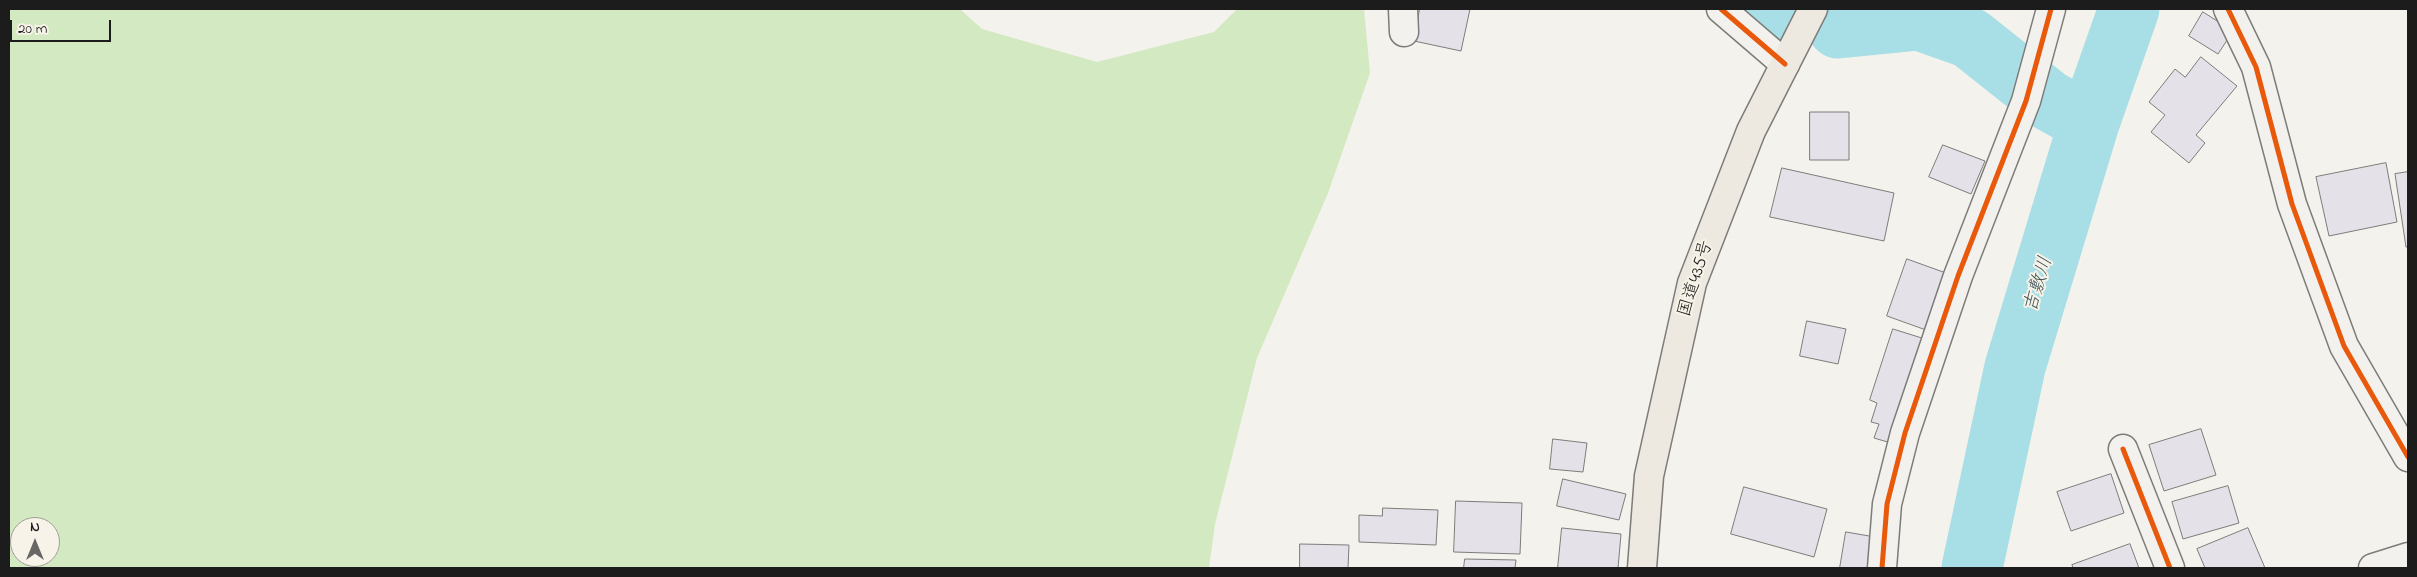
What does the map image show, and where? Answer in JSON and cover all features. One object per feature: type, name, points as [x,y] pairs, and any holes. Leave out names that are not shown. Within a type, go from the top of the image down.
[{"type":"highway","name":"国道435号","points":[[1642,568],[1649,476],[1692,282],[1751,131],[1813,9]]},
{"type":"street","points":[[1721,9],[1785,64]]},
{"type":"street","points":[[1882,568],[1887,504],[1905,433],[1958,276],[2026,101],[2051,9]]},
{"type":"street","points":[[2228,9],[2256,67],[2292,204],[2344,346],[2408,457]]},
{"type":"street","points":[[2123,448],[2170,568]]},
{"type":"street","points":[[2373,568],[2408,557]]},
{"type":"green space","points":[[9,9],[960,9],[982,29],[1097,62],[1214,32],[1237,9],[1364,9],[1370,73],[1328,193],[1257,358],[1215,524],[1209,568],[9,568]]},
{"type":"building","points":[[1420,9],[1470,9],[1461,51],[1414,41]]},
{"type":"building","points":[[2203,12],[2233,31],[2218,54],[2189,36]]},
{"type":"building","points":[[2201,57],[2237,86],[2196,135],[2205,143],[2189,163],[2151,132],[2165,115],[2149,102],[2175,69],[2185,77]]},
{"type":"building","points":[[1810,112],[1849,112],[1849,160],[1810,160]]},
{"type":"building","points":[[1943,145],[1985,161],[1971,194],[1929,177]]},
{"type":"building","points":[[2386,163],[2397,222],[2329,236],[2316,177]]},
{"type":"building","points":[[1782,168],[1894,193],[1884,241],[1770,217]]},
{"type":"building","points":[[2408,172],[2408,247],[2406,247],[2395,174]]},
{"type":"building","points":[[1907,259],[1946,273],[1926,330],[1887,316]]},
{"type":"building","points":[[1807,321],[1846,329],[1838,364],[1800,356]]},
{"type":"building","points":[[1893,329],[1925,339],[1891,443],[1874,438],[1879,424],[1871,422],[1877,403],[1870,400]]},
{"type":"building","points":[[2201,429],[2216,475],[2164,491],[2149,445]]},
{"type":"building","points":[[1553,439],[1587,443],[1583,472],[1550,469]]},
{"type":"building","points":[[2111,474],[2124,513],[2071,531],[2057,492]]},
{"type":"building","points":[[1563,479],[1626,494],[1619,520],[1557,506]]},
{"type":"building","points":[[2228,486],[2239,523],[2183,539],[2172,502]]},
{"type":"building","points":[[1744,487],[1827,509],[1814,557],[1731,534]]},
{"type":"building","points":[[1456,501],[1522,503],[1520,554],[1454,552]]},
{"type":"building","points":[[1383,508],[1438,510],[1436,545],[1359,542],[1359,515],[1382,516]]},
{"type":"building","points":[[1562,528],[1621,534],[1618,568],[1558,568]]},
{"type":"building","points":[[2248,528],[2265,568],[2205,568],[2197,549]]},
{"type":"building","points":[[1846,532],[1875,537],[1869,568],[1840,568]]},
{"type":"building","points":[[1300,544],[1349,545],[1348,568],[1300,568]]},
{"type":"building","points":[[2130,544],[2139,568],[2073,568],[2072,565]]},
{"type":"building","points":[[1465,559],[1516,560],[1515,568],[1464,568]]},
{"type":"waterway","points":[[1769,9],[1778,16]]},
{"type":"waterway","name":"吉敷川","points":[[1972,568],[2015,367],[2089,123],[2129,9]]},
{"type":"waterway","points":[[1838,28],[1919,20],[1970,38],[2048,100],[2089,123]]},
{"type":"cycle path","points":[[1721,9],[1785,64]]},
{"type":"cycle path","points":[[1882,568],[1887,504],[1905,433],[1958,276],[2026,101],[2051,9]]},
{"type":"cycle path","points":[[2228,9],[2256,67],[2292,204],[2344,346],[2408,457]]},
{"type":"cycle path","points":[[2123,449],[2170,568]]}]
